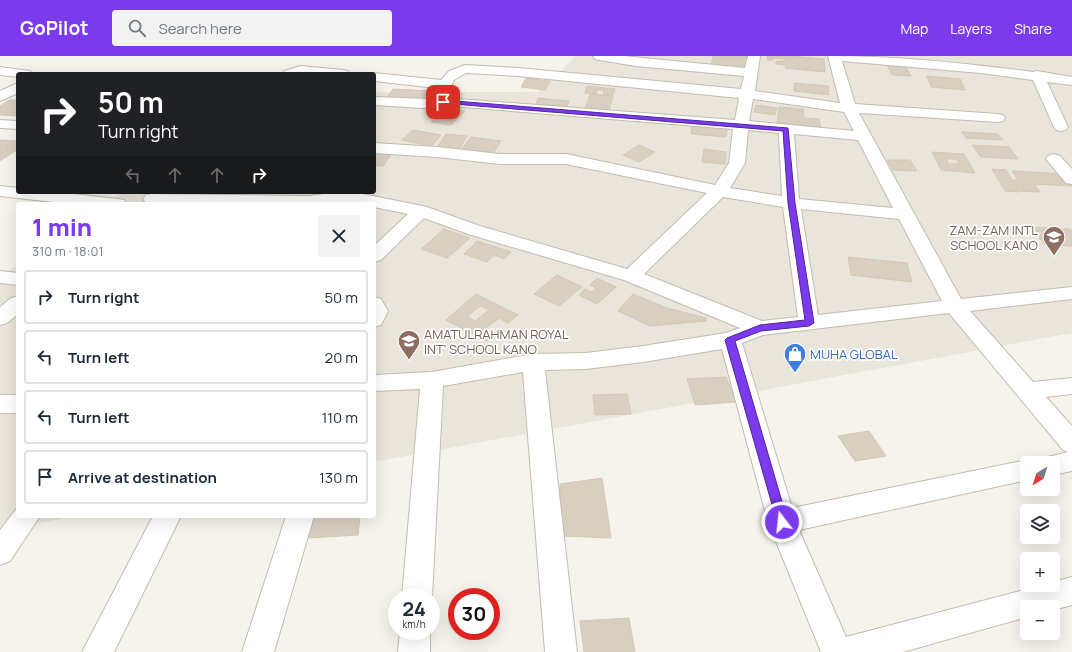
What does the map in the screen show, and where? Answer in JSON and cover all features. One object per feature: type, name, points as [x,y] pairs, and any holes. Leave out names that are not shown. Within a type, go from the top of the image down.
[{"type":"street","points":[[599,56],[636,62],[751,73]]},
{"type":"street","points":[[631,276],[719,191],[737,163],[741,125],[754,56]]},
{"type":"street","points":[[1072,81],[1037,75],[974,68],[834,57],[849,108],[955,306],[1072,443]]},
{"type":"street","points":[[435,104],[451,75],[458,70],[465,69],[518,72],[746,94],[849,108],[998,118]]},
{"type":"street","points":[[295,72],[301,70],[322,72]]},
{"type":"street","points":[[0,71],[16,73]]},
{"type":"street","points":[[1037,75],[1061,127]]},
{"type":"street","points":[[376,77],[445,85]]},
{"type":"street","points":[[0,97],[16,88]]},
{"type":"street","points":[[376,101],[435,104],[451,102],[864,136]]},
{"type":"street","points":[[0,124],[16,125]]},
{"type":"street","points":[[786,129],[791,203],[809,323]]},
{"type":"street","points":[[376,148],[500,159],[566,159],[719,191],[791,203],[905,214]]},
{"type":"street","points":[[1054,159],[1072,179]]},
{"type":"street","points":[[0,191],[16,193]]},
{"type":"street","points":[[27,194],[100,202]]},
{"type":"street","points":[[152,198],[305,196],[356,202]]},
{"type":"street","points":[[376,205],[420,211],[474,230],[631,276],[760,328]]},
{"type":"street","points":[[376,254],[420,211]]},
{"type":"street","points":[[0,277],[16,279]]},
{"type":"street","points":[[376,383],[432,380],[533,362],[586,361],[643,354],[730,340],[760,328],[1072,293]]},
{"type":"street","points":[[0,318],[16,305]]},
{"type":"street","points":[[730,340],[782,522],[837,652]]},
{"type":"street","points":[[533,362],[561,652]]},
{"type":"street","points":[[418,588],[432,380]]},
{"type":"street","points":[[1027,391],[1072,386]]},
{"type":"street","points":[[0,404],[16,404]]},
{"type":"street","points":[[1060,464],[1072,461]]},
{"type":"street","points":[[782,522],[1020,471]]},
{"type":"street","points":[[0,552],[25,518]]},
{"type":"street","points":[[98,652],[165,518]]},
{"type":"street","points":[[258,652],[299,518]]},
{"type":"street","points":[[848,652],[1072,591]]},
{"type":"street","points":[[414,652],[415,640]]},
{"type":"shaded area","points":[[576,56],[1072,56],[1072,333],[376,462],[376,202],[108,202],[119,194],[376,194],[376,92],[538,92]]},
{"type":"shaded area","points":[[16,265],[16,518],[67,518],[0,530],[0,277]]},
{"type":"building","points":[[713,56],[749,56],[748,70],[711,66]]},
{"type":"building","points":[[767,56],[791,56],[824,59],[825,72],[785,68],[786,65],[776,64],[776,61],[785,61],[785,59],[773,58],[773,60],[767,60]]},
{"type":"building","points":[[887,65],[905,66],[911,76],[892,75]]},
{"type":"building","points":[[927,76],[960,79],[965,90],[931,87]]},
{"type":"building","points":[[526,78],[550,81],[545,90],[521,87]]},
{"type":"building","points":[[794,83],[828,86],[829,95],[794,91]]},
{"type":"building","points":[[587,86],[615,89],[613,95],[603,95],[604,90],[597,90],[596,94],[585,93]]},
{"type":"building","points":[[393,89],[432,91],[426,103],[385,100]]},
{"type":"building","points":[[590,94],[613,96],[608,114],[584,112]]},
{"type":"building","points":[[538,98],[569,101],[566,109],[535,107]]},
{"type":"building","points":[[9,100],[16,100],[16,116],[0,115],[0,106]]},
{"type":"building","points":[[756,105],[777,108],[775,115],[754,112]]},
{"type":"building","points":[[779,107],[803,109],[804,118],[819,119],[821,129],[777,125]]},
{"type":"building","points":[[445,108],[465,111],[451,125],[431,122]]},
{"type":"building","points":[[692,124],[727,127],[726,137],[691,134]]},
{"type":"building","points":[[413,130],[441,135],[428,150],[418,148],[422,144],[402,140]]},
{"type":"building","points":[[962,132],[998,134],[1003,140],[966,138]]},
{"type":"building","points":[[446,134],[467,136],[459,150],[437,148]]},
{"type":"building","points":[[471,137],[501,141],[492,155],[461,150]]},
{"type":"building","points":[[0,140],[16,141],[16,150],[0,161]]},
{"type":"building","points":[[639,145],[655,152],[639,162],[623,155]]},
{"type":"building","points":[[972,145],[1009,147],[1018,159],[981,157]]},
{"type":"building","points":[[704,149],[726,152],[725,164],[702,162]]},
{"type":"building","points":[[932,152],[964,154],[975,173],[941,170]],"holes":[[[946,159],[956,159],[959,164],[949,164]]]},
{"type":"building","points":[[376,153],[391,155],[383,166],[376,165]]},
{"type":"building","points":[[887,160],[910,160],[917,171],[893,170]]},
{"type":"building","points":[[992,169],[1006,170],[1019,192],[1005,191]]},
{"type":"building","points":[[1012,171],[1065,174],[1072,186],[1034,184],[1040,192],[1020,191],[1013,180],[1018,180]]},
{"type":"building","points":[[1031,227],[1070,229],[1072,231],[1072,246],[1045,245]]},
{"type":"building","points":[[444,229],[470,238],[447,258],[421,249]]},
{"type":"building","points":[[477,241],[511,252],[504,259],[494,255],[487,262],[464,254]]},
{"type":"building","points":[[848,257],[907,263],[912,282],[851,275]]},
{"type":"building","points":[[557,275],[582,287],[559,306],[534,294]]},
{"type":"building","points":[[597,278],[616,287],[597,304],[579,295],[585,289],[592,292],[596,288],[590,285]]},
{"type":"building","points":[[476,294],[518,315],[508,323],[499,318],[486,328],[496,333],[487,341],[446,320]],"holes":[[[480,306],[489,310],[475,321],[467,316]]]},
{"type":"building","points":[[633,294],[667,308],[706,318],[706,321],[650,326],[618,311]]},
{"type":"building","points":[[726,377],[736,402],[695,405],[687,379]]},
{"type":"building","points":[[627,394],[631,414],[595,415],[593,395]]},
{"type":"building","points":[[869,431],[886,456],[855,461],[838,436]]},
{"type":"building","points":[[602,478],[611,538],[561,536],[560,484]]},
{"type":"building","points":[[314,518],[360,518],[358,535],[309,538]]},
{"type":"building","points":[[629,618],[635,652],[584,652],[580,621]]},
{"type":"place","name":"ZAM-ZAM INTL SCHOOL KANO","points":[[1054,256]]},
{"type":"place","name":"AMATULRAHMAN ROYAL INT' SCHOOL KANO","points":[[409,360]]},
{"type":"place","name":"MUHA GLOBAL","points":[[795,374]]},
{"type":"route","points":[[443,102],[786,129],[791,203],[809,323],[760,328],[730,340],[782,522]]}]
